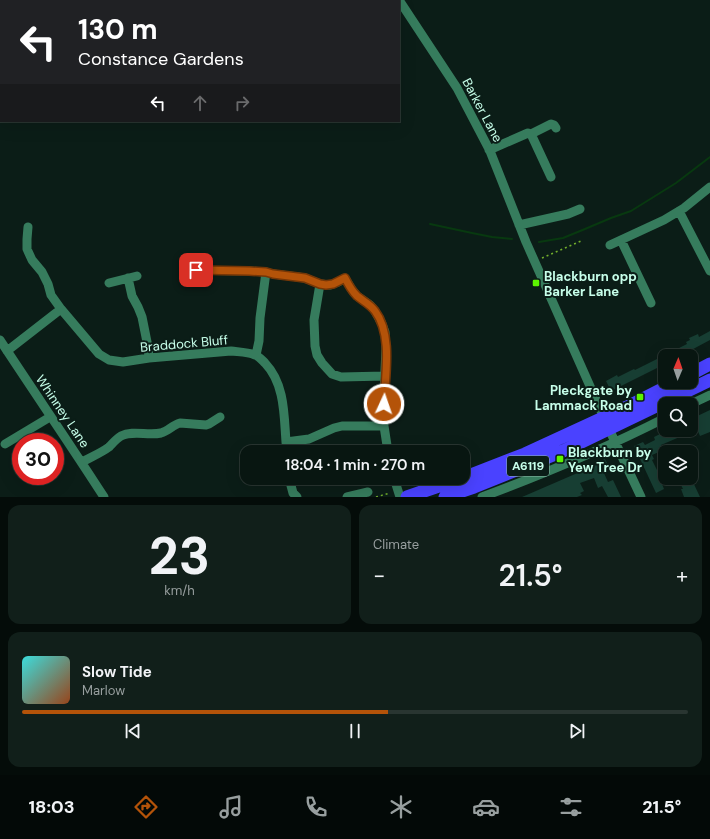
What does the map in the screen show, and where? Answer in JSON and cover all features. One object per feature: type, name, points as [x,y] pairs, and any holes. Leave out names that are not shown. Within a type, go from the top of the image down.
[{"type":"highway","points":[[698,370],[710,364]]},
{"type":"highway","name":"A6119","points":[[470,475],[606,423],[710,380]]},
{"type":"highway","name":"A6119","points":[[445,497],[474,487],[563,451],[606,423],[664,389]]},
{"type":"highway","name":"A6119","points":[[407,497],[442,485]]},
{"type":"street","name":"Barker Lane","points":[[400,0],[457,88],[489,150],[534,261],[606,423],[641,497]]},
{"type":"street","points":[[489,150],[528,133],[531,134],[552,124],[554,124],[556,128]]},
{"type":"street","points":[[531,134],[551,177]]},
{"type":"street","points":[[610,245],[664,220],[710,188]]},
{"type":"street","points":[[519,225],[568,214],[580,208]]},
{"type":"street","points":[[679,211],[710,271]]},
{"type":"street","name":"Braddock Bluff","points":[[28,227],[27,249],[32,260],[42,272],[51,294],[61,309],[99,354],[109,360],[123,362],[149,358],[231,351],[256,355]]},
{"type":"street","points":[[621,240],[652,303]]},
{"type":"street","points":[[184,270],[266,272],[305,278],[320,284],[330,285],[345,278],[357,296],[370,305],[375,311],[382,324],[386,340],[384,426],[387,445]]},
{"type":"street","points":[[266,272],[260,318],[259,341],[256,355],[268,366],[279,386],[284,406],[286,445]]},
{"type":"street","points":[[109,283],[132,277],[132,296],[142,317],[149,358]]},
{"type":"street","points":[[320,284],[314,320],[315,346],[322,362],[332,374],[341,376],[385,376]]},
{"type":"street","points":[[7,351],[61,309]]},
{"type":"street","name":"Whinney Lane","points":[[0,340],[104,497]]},
{"type":"street","points":[[698,401],[710,395]]},
{"type":"street","points":[[5,444],[50,417]]},
{"type":"street","points":[[82,462],[103,450],[117,439],[128,434],[161,433],[180,423],[206,425],[220,417]]},
{"type":"street","points":[[482,497],[533,478],[658,421]]},
{"type":"street","points":[[286,442],[309,439],[342,426],[384,426]]},
{"type":"street","points":[[291,485],[295,496]]},
{"type":"street","points":[[396,485],[400,497]]},
{"type":"street","points":[[347,497],[368,492]]},
{"type":"path","points":[[534,261],[581,241]]},
{"type":"building","points":[[710,331],[710,340],[693,349],[677,349],[687,344],[686,342],[690,340],[689,338],[698,334],[699,337]]},
{"type":"building","points":[[658,358],[658,368],[611,391],[606,381],[617,375],[618,377],[634,369],[635,370]]},
{"type":"building","points":[[710,410],[710,432],[700,436],[698,431],[698,416]]},
{"type":"building","points":[[658,435],[658,437],[680,437],[658,445],[658,452],[652,455],[654,459],[652,460],[658,470],[658,485],[662,485],[664,489],[656,493],[634,446],[643,442],[645,445],[655,440],[654,437]]},
{"type":"building","points":[[605,459],[608,465],[605,467],[606,470],[603,471],[608,482],[613,480],[621,497],[608,497],[602,486],[598,488],[594,478],[580,483],[584,491],[580,493],[582,495],[577,497],[522,497],[596,465],[595,463]]},
{"type":"building","points":[[681,485],[694,485],[700,497],[684,497],[681,489],[683,489]]},
{"type":"waterway","points":[[539,242],[563,238],[631,211],[676,183],[710,157]]},
{"type":"waterway","points":[[430,224],[492,237],[512,239]]},
{"type":"place","name":"Blackburn opp Barker Lane","points":[[536,283]]},
{"type":"place","name":"Pleckgate by Lammack Road","points":[[640,397]]},
{"type":"place","name":"Blackburn by Yew Tree Dr","points":[[560,459]]},
{"type":"route","points":[[196,270],[266,272],[305,278],[326,285],[333,284],[345,278],[357,296],[370,305],[375,311],[385,332],[386,365],[384,404]]}]
